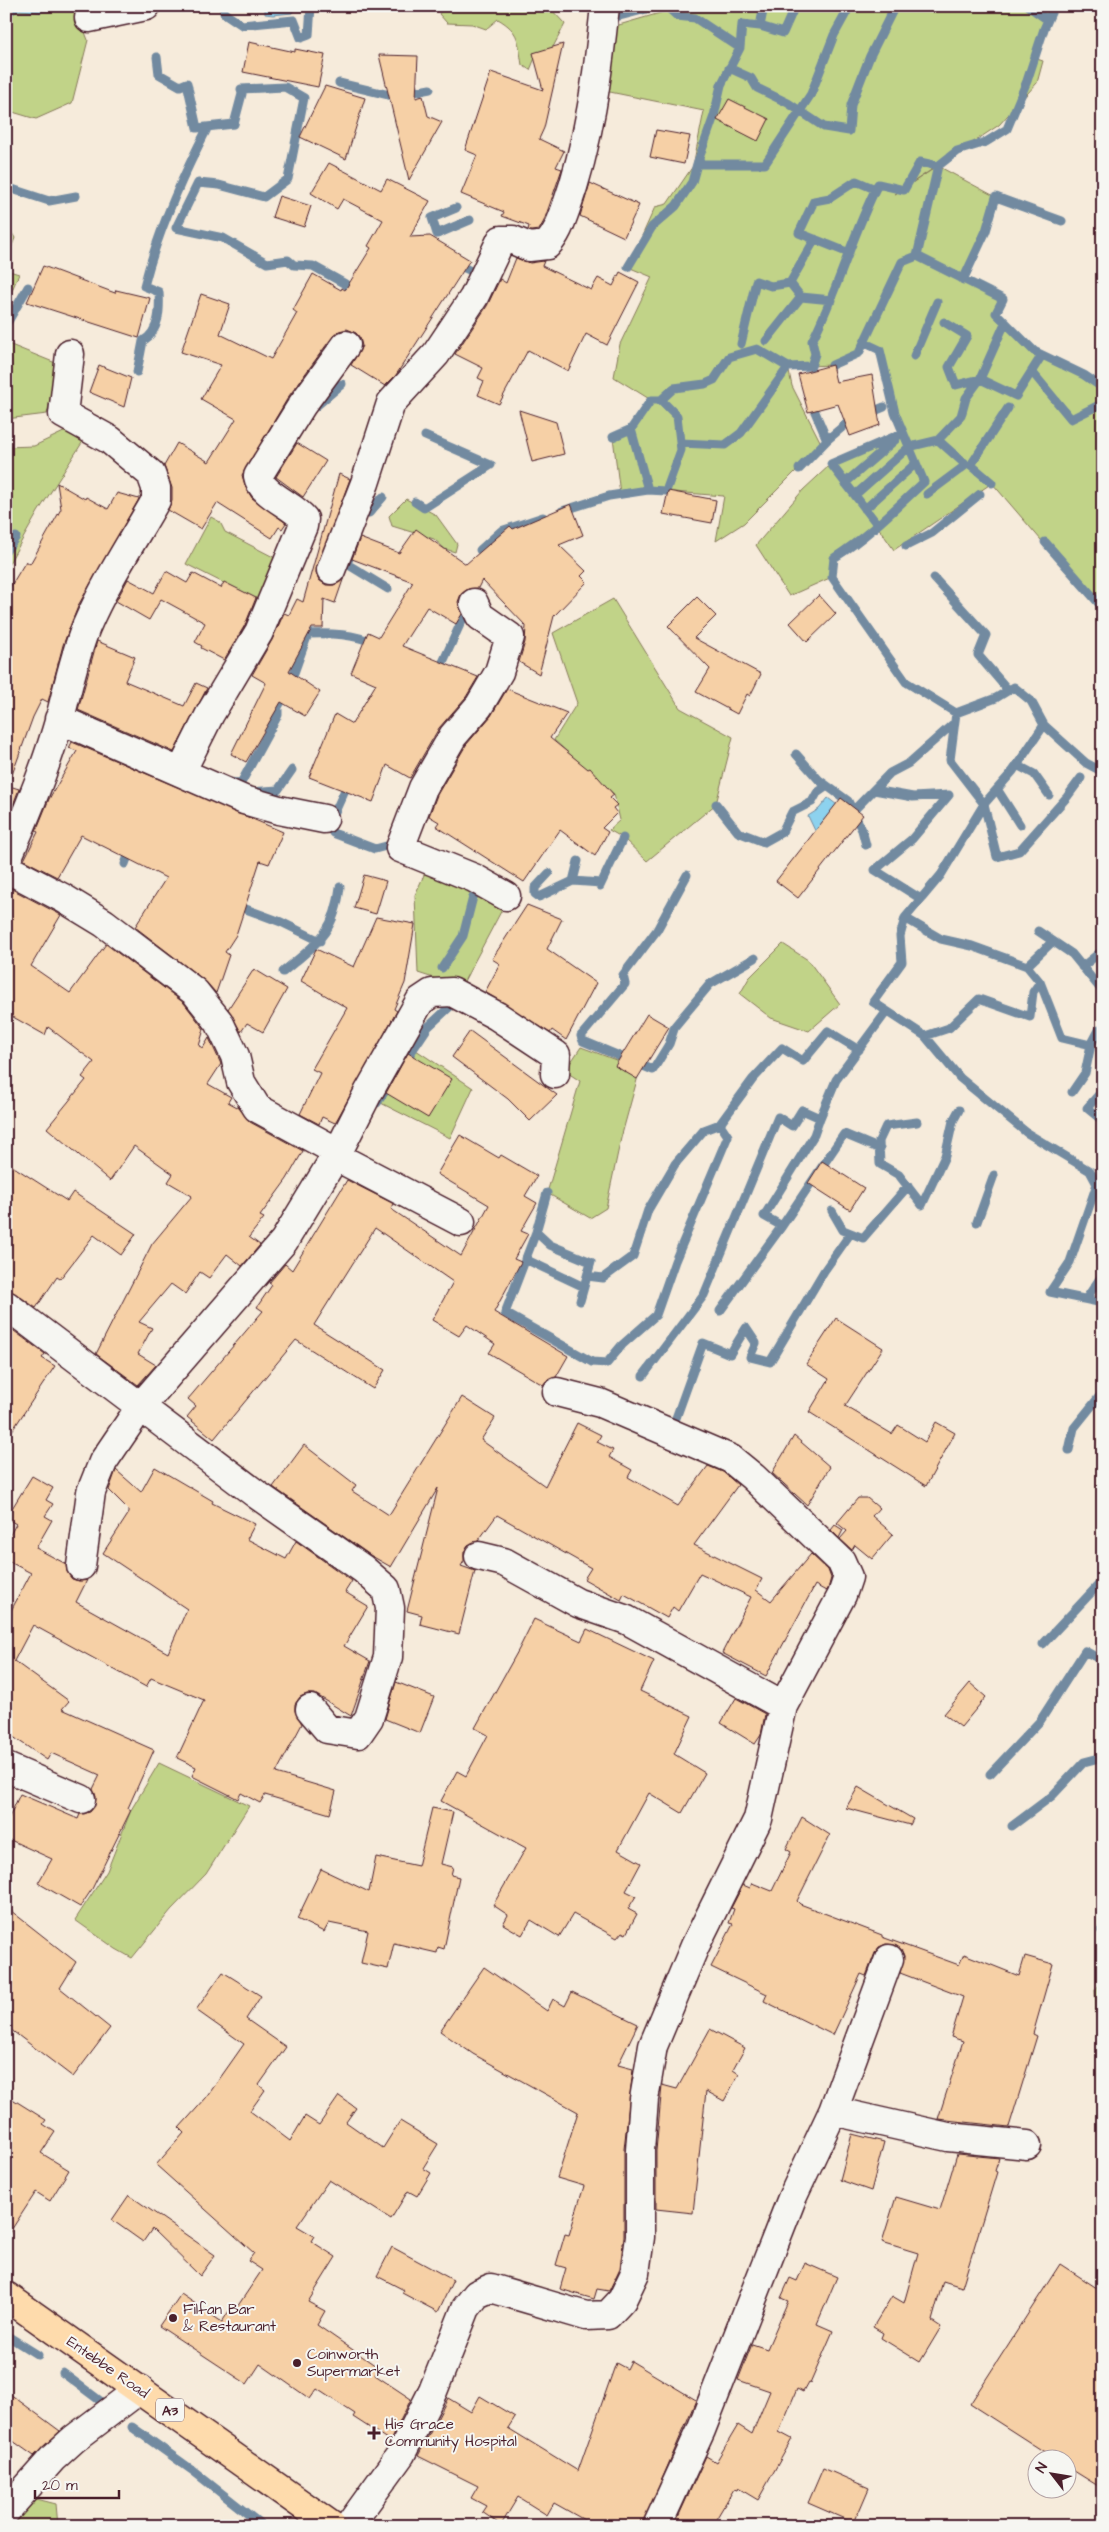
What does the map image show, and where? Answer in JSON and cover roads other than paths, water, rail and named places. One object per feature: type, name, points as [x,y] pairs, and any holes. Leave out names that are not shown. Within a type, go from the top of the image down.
[{"type":"main road","name":"Entebbe Road","points":[[6,2296],[332,2526]]},
{"type":"street","points":[[89,18],[146,6]]},
{"type":"street","points":[[331,570],[365,483],[391,403],[436,354],[474,297],[501,240],[513,240],[529,247],[548,245],[555,236],[574,184],[587,128],[599,69],[605,6]]},
{"type":"street","points":[[181,772],[210,714],[259,632],[303,526],[304,519],[298,512],[265,488],[259,482],[258,476],[302,405],[346,345]]},
{"type":"street","points":[[6,861],[34,797],[60,718],[70,672],[86,628],[107,584],[156,500],[156,488],[151,474],[110,440],[63,414],[70,354]]},
{"type":"street","points":[[474,602],[480,616],[510,637],[499,672],[480,706],[454,736],[424,788],[400,848],[474,878],[506,896]]},
{"type":"street","points":[[60,718],[244,800],[279,810],[324,819]]},
{"type":"street","points":[[6,868],[64,898],[104,923],[195,992],[220,1022],[235,1056],[241,1082],[257,1108],[461,1222]]},
{"type":"street","points":[[81,1566],[91,1492],[103,1462],[141,1406],[284,1241],[337,1154],[368,1093],[420,1001],[432,993],[452,992],[497,1016],[556,1055],[554,1074]]},
{"type":"street","points":[[6,1305],[256,1494],[363,1569],[386,1590],[390,1608],[388,1657],[369,1718],[358,1734],[327,1729],[310,1710]]},
{"type":"street","points":[[349,2526],[401,2454],[433,2391],[466,2308],[477,2294],[491,2288],[586,2316],[608,2314],[622,2300],[635,2273],[640,2237],[640,2150],[644,2099],[653,2046],[695,1946],[758,1819],[783,1706],[842,1595],[848,1577],[841,1561],[754,1477],[731,1460],[600,1403],[557,1392]]},
{"type":"street","points":[[479,1556],[504,1562],[578,1602],[627,1620],[783,1706]]},
{"type":"street","points":[[6,1767],[81,1799]]},
{"type":"street","points":[[657,2526],[701,2430],[792,2198],[833,2112],[890,1959]]},
{"type":"street","points":[[833,2112],[948,2137],[1027,2145]]},
{"type":"street","points":[[6,2511],[53,2458],[74,2439],[140,2389]]},
{"type":"water","points":[[7,6],[79,6],[40,12],[20,10],[6,17]]},
{"type":"water","points":[[265,6],[296,6],[292,13],[273,15],[265,14]]},
{"type":"water","points":[[828,798],[841,808],[850,804],[858,821],[819,839],[808,816],[819,809]]},
{"type":"waterway","points":[[224,6],[224,13],[242,25],[294,20],[301,38],[309,35],[311,6]]},
{"type":"waterway","points":[[612,18],[658,6]]},
{"type":"waterway","points":[[666,6],[677,16],[695,18],[740,48]]},
{"type":"waterway","points":[[697,164],[714,116],[721,85],[740,48],[742,24],[760,26],[764,6]]},
{"type":"waterway","points":[[760,26],[783,33],[795,6]]},
{"type":"waterway","points":[[628,267],[652,227],[676,206],[692,182],[697,164],[765,164],[811,94],[834,35],[850,6]]},
{"type":"waterway","points":[[729,68],[751,78],[757,88],[788,103],[824,127],[849,131],[851,105],[870,56],[895,6]]},
{"type":"waterway","points":[[1028,6],[1048,20]]},
{"type":"waterway","points":[[613,437],[631,429],[651,400],[661,400],[674,388],[705,384],[714,380],[729,357],[757,349],[788,367],[811,366],[815,354],[812,341],[878,184],[904,190],[920,162],[938,166],[957,151],[986,142],[1007,129],[1027,81],[1044,29],[1054,6]]},
{"type":"waterway","points":[[157,57],[159,74],[180,86],[187,83],[197,128],[234,124],[242,94],[241,89],[285,87],[304,98],[288,179],[264,197],[219,185],[198,183],[176,228],[223,238],[267,263],[288,260],[294,265],[313,266],[356,290]]},
{"type":"waterway","points":[[339,83],[393,96],[430,89]]},
{"type":"waterway","points":[[137,372],[143,341],[153,332],[159,312],[159,292],[144,286],[150,265],[172,205],[208,127]]},
{"type":"waterway","points":[[938,166],[917,256],[1003,299],[996,313],[1034,351],[1084,375],[1103,388]]},
{"type":"waterway","points":[[849,253],[799,233],[814,201],[830,198],[856,181],[875,189]]},
{"type":"waterway","points":[[6,187],[49,201],[76,196]]},
{"type":"waterway","points":[[963,280],[986,231],[996,197],[1062,221]]},
{"type":"waterway","points":[[456,208],[432,218],[437,234],[470,220]]},
{"type":"waterway","points":[[815,239],[790,283],[801,297],[832,300]]},
{"type":"waterway","points":[[832,365],[859,353],[902,262],[917,256]]},
{"type":"waterway","points":[[454,263],[471,271]]},
{"type":"waterway","points":[[741,344],[756,281],[771,286],[790,283]]},
{"type":"waterway","points":[[6,325],[28,287]]},
{"type":"waterway","points":[[766,341],[801,297]]},
{"type":"waterway","points":[[914,356],[937,302]]},
{"type":"waterway","points":[[944,322],[967,336],[949,367],[956,385],[980,379],[1005,323]]},
{"type":"waterway","points":[[865,343],[880,350],[895,413],[924,482],[869,532],[834,558],[832,577],[906,682],[956,713],[996,698],[1014,687],[1031,701],[1044,725],[1086,763],[1103,772]]},
{"type":"waterway","points":[[938,440],[961,416],[966,398],[980,379],[1016,396],[1042,355]]},
{"type":"waterway","points":[[680,443],[725,445],[741,433],[788,367]]},
{"type":"waterway","points":[[1033,373],[1071,419],[1103,403]]},
{"type":"waterway","points":[[315,407],[342,384]]},
{"type":"waterway","points":[[631,429],[648,490],[666,491],[681,450],[677,416],[661,400]]},
{"type":"waterway","points":[[810,400],[827,440],[846,424],[855,420]]},
{"type":"waterway","points":[[867,414],[884,407]]},
{"type":"waterway","points":[[992,483],[971,465],[1008,408]]},
{"type":"waterway","points":[[877,524],[831,464],[903,433]]},
{"type":"waterway","points":[[425,436],[491,465]]},
{"type":"waterway","points":[[845,483],[896,439]]},
{"type":"waterway","points":[[799,469],[827,440]]},
{"type":"waterway","points":[[855,495],[909,447],[938,440],[966,465],[927,494]]},
{"type":"waterway","points":[[865,509],[916,463]]},
{"type":"waterway","points":[[415,502],[424,508],[491,465]]},
{"type":"waterway","points":[[562,511],[609,496],[648,490]]},
{"type":"waterway","points":[[906,546],[932,533],[980,494]]},
{"type":"waterway","points":[[369,513],[383,497]]},
{"type":"waterway","points":[[480,550],[501,531],[543,517]]},
{"type":"waterway","points":[[6,551],[16,537]]},
{"type":"waterway","points":[[1045,542],[1103,608]]},
{"type":"waterway","points":[[350,555],[347,564],[388,589]]},
{"type":"waterway","points":[[934,578],[986,635],[978,655],[1008,690]]},
{"type":"waterway","points":[[438,673],[468,607]]},
{"type":"waterway","points":[[290,684],[308,634],[342,635],[375,643]]},
{"type":"waterway","points":[[227,782],[241,783],[278,715],[278,707],[283,698]]},
{"type":"waterway","points":[[956,713],[950,760],[984,804],[997,857],[1019,851],[1067,797],[1081,778]]},
{"type":"waterway","points":[[853,811],[890,773],[909,763],[954,723]]},
{"type":"waterway","points":[[1044,725],[1013,771],[984,804],[941,875],[905,918],[941,939],[972,946],[1027,966],[1051,943]]},
{"type":"waterway","points":[[796,754],[819,780],[848,801],[862,830],[866,845]]},
{"type":"waterway","points":[[1017,765],[1034,774],[1049,795]]},
{"type":"waterway","points":[[250,792],[278,790],[292,770]]},
{"type":"waterway","points":[[349,781],[329,825],[333,833],[375,849],[390,845]]},
{"type":"waterway","points":[[716,804],[738,832],[764,842],[782,832],[792,812],[812,802],[817,793],[827,786]]},
{"type":"waterway","points":[[997,789],[1020,825]]},
{"type":"waterway","points":[[874,790],[913,797],[949,795],[912,839],[875,870],[921,899]]},
{"type":"waterway","points":[[600,886],[623,838]]},
{"type":"waterway","points":[[125,864],[131,848]]},
{"type":"waterway","points":[[578,861],[573,881],[601,883]]},
{"type":"waterway","points":[[549,873],[535,888],[535,894],[539,897],[573,881]]},
{"type":"waterway","points":[[687,875],[657,930],[623,975],[625,984],[581,1036],[583,1041],[653,1070],[669,1044],[675,1026],[710,984],[755,958]]},
{"type":"waterway","points":[[442,968],[463,936],[473,897],[483,886]]},
{"type":"waterway","points":[[283,972],[322,936],[334,916],[340,887]]},
{"type":"waterway","points":[[235,905],[281,922],[320,941]]},
{"type":"waterway","points":[[905,918],[900,936],[902,962],[873,1002],[925,1036],[949,1028],[979,999],[1030,1017],[1033,992],[1040,982]]},
{"type":"waterway","points":[[1038,931],[1072,954],[1103,992]]},
{"type":"waterway","points":[[1082,967],[1103,950]]},
{"type":"waterway","points":[[1027,966],[1040,982],[1062,1038],[1091,1045]]},
{"type":"waterway","points":[[377,1103],[428,1027],[456,1001]]},
{"type":"waterway","points":[[643,1376],[704,1295],[778,1117],[792,1126],[802,1110],[820,1118],[836,1080],[887,1011]]},
{"type":"waterway","points":[[1072,1092],[1085,1073],[1091,1045],[1099,1030],[1103,1032]]},
{"type":"waterway","points":[[547,1193],[536,1232],[505,1313],[592,1362],[607,1363],[622,1345],[656,1315],[675,1261],[728,1136],[720,1124],[753,1079],[782,1048],[803,1061],[828,1031],[859,1050]]},
{"type":"waterway","points":[[925,1036],[960,1078],[1027,1133],[1090,1171],[1097,1184],[1070,1262],[1050,1292],[1103,1303]]},
{"type":"waterway","points":[[1103,1090],[1087,1108],[1103,1121]]},
{"type":"waterway","points":[[917,1122],[886,1126],[879,1141],[880,1164],[899,1175],[922,1205],[945,1156],[953,1121],[959,1110]]},
{"type":"waterway","points":[[782,1226],[764,1216],[814,1135],[820,1118]]},
{"type":"waterway","points":[[587,1276],[603,1278],[633,1256],[648,1210],[675,1164],[704,1130],[720,1124]]},
{"type":"waterway","points":[[720,1311],[782,1226],[844,1134],[880,1149]]},
{"type":"waterway","points":[[977,1222],[994,1175]]},
{"type":"waterway","points":[[832,1211],[843,1230],[863,1238],[908,1186]]},
{"type":"waterway","points":[[536,1232],[550,1245],[591,1262],[580,1301]]},
{"type":"waterway","points":[[676,1418],[703,1343],[730,1354],[746,1328],[756,1343],[750,1357],[770,1362],[824,1271],[848,1237]]},
{"type":"waterway","points":[[525,1259],[584,1287]]},
{"type":"waterway","points":[[1086,1299],[1103,1274]]},
{"type":"waterway","points":[[1069,1450],[1074,1428],[1103,1392]]},
{"type":"waterway","points":[[1043,1644],[1103,1580]]},
{"type":"waterway","points":[[990,1774],[1040,1721],[1085,1651],[1103,1661]]},
{"type":"waterway","points":[[1012,1826],[1052,1796],[1084,1762],[1103,1757]]},
{"type":"waterway","points":[[6,2335],[38,2355]]},
{"type":"waterway","points":[[63,2373],[103,2403]]},
{"type":"waterway","points":[[132,2427],[192,2470],[263,2526]]},
{"type":"place","name":"Filfan Bar & Restaurant","points":[[173,2318]]},
{"type":"place","name":"Coinworth Supermarket","points":[[297,2363]]},
{"type":"place","name":"His Grace Community Hospital","points":[[374,2433]]}]
